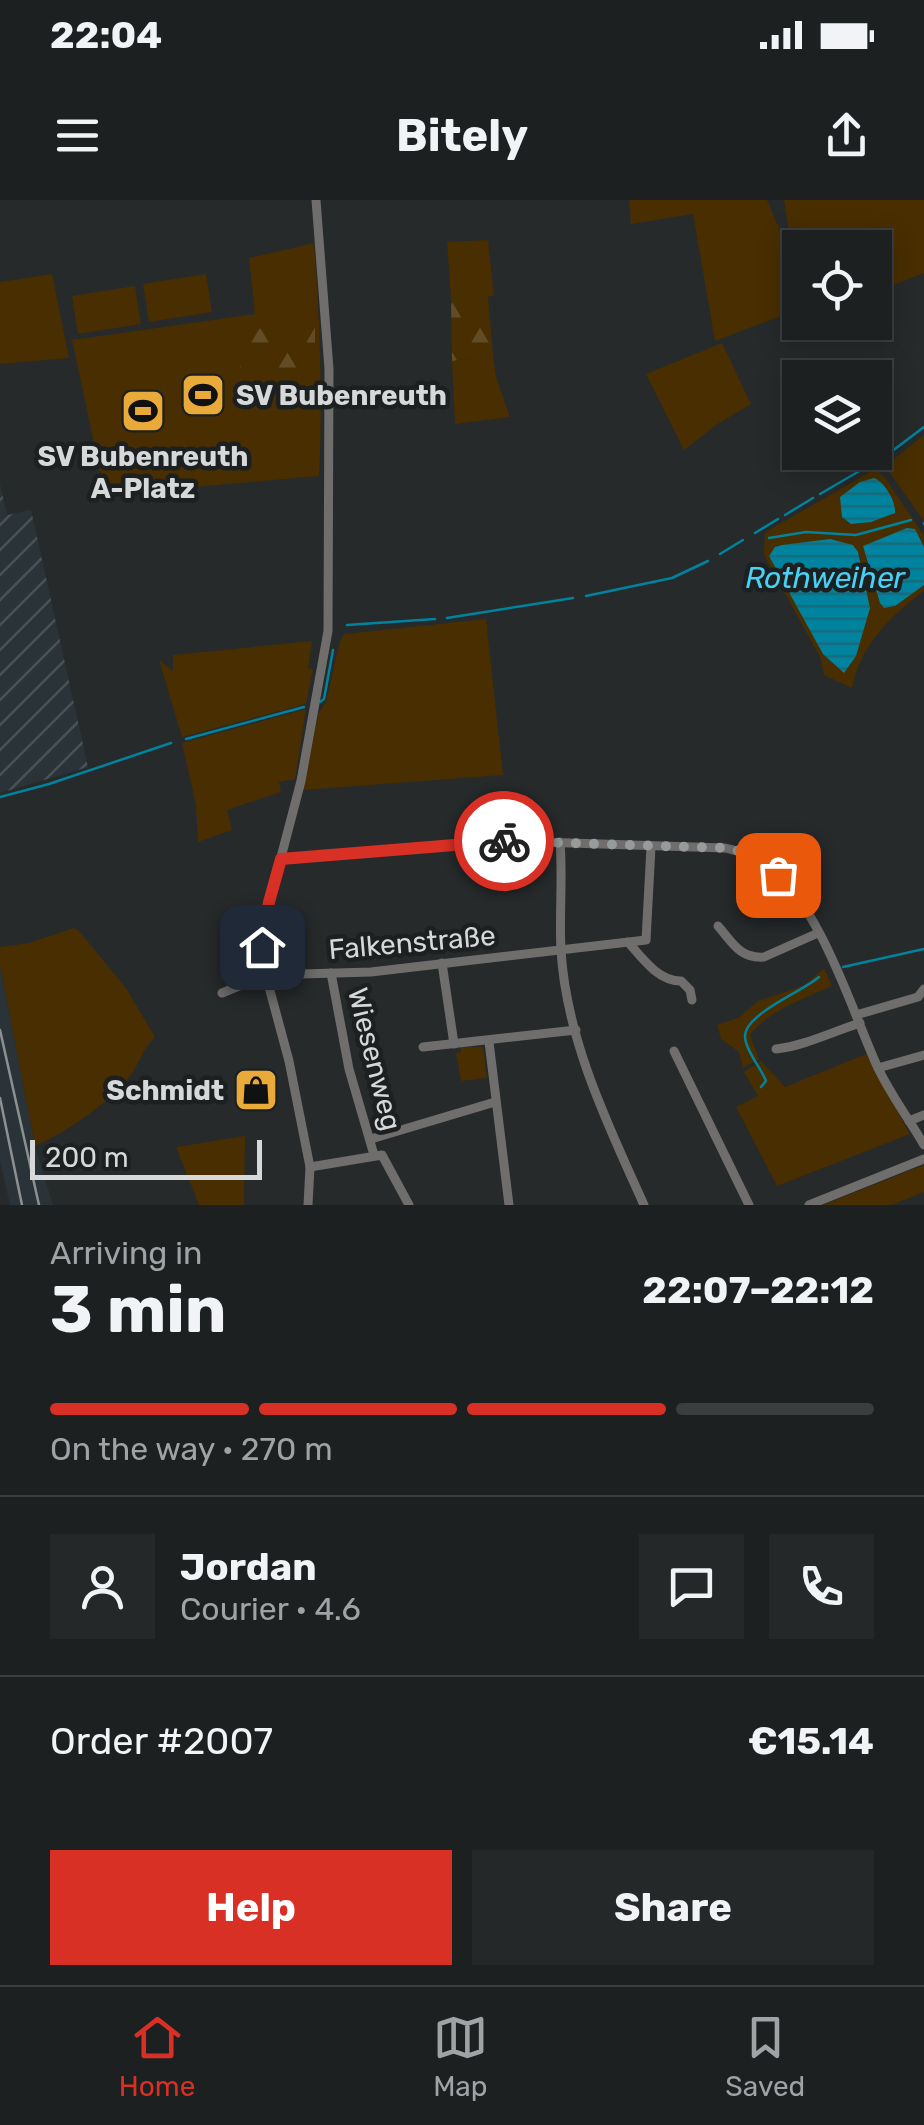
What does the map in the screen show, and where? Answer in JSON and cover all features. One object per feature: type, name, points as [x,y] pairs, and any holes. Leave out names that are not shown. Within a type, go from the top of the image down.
[{"type":"street","points":[[308,1205],[310,1167],[289,1060],[262,962],[265,925],[301,781],[328,631],[329,369],[316,200]]},
{"type":"street","points":[[281,859],[507,841],[725,848],[752,854],[784,882],[818,933],[878,1068],[924,1145]]},
{"type":"street","points":[[560,842],[561,952],[576,1030],[606,1120],[644,1205]]},
{"type":"street","points":[[628,942],[646,940],[651,847]]},
{"type":"street","points":[[718,926],[744,956],[754,958],[818,933]]},
{"type":"street","points":[[628,942],[653,972],[670,981],[681,981],[690,990],[692,1000]]},
{"type":"street","name":"Falkenstraße","points":[[266,975],[331,974],[628,942]]},
{"type":"street","points":[[442,963],[454,1044]]},
{"type":"street","points":[[670,981],[678,971]]},
{"type":"street","name":"Wiesenweg","points":[[331,974],[349,1068],[374,1155]]},
{"type":"street","points":[[222,993],[266,975]]},
{"type":"street","points":[[776,1049],[795,1048],[918,997],[924,988]]},
{"type":"street","points":[[423,1047],[576,1030]]},
{"type":"street","points":[[489,1042],[509,1205]]},
{"type":"street","points":[[674,1051],[749,1205]]},
{"type":"street","points":[[878,1068],[924,1055]]},
{"type":"street","points":[[371,1139],[495,1102]]},
{"type":"street","points":[[908,1121],[924,1115]]},
{"type":"street","name":"Wiesenweg","points":[[310,1167],[382,1155],[409,1205]]},
{"type":"street","points":[[809,1205],[924,1159]]},
{"type":"shaded area","points":[[0,484],[7,515],[31,510],[88,767],[0,793]]},
{"type":"shaded area","points":[[0,965],[35,1146],[53,1205],[10,1205],[0,1161]]},
{"type":"green space","points":[[629,200],[767,200],[782,235],[782,316],[715,341],[693,214],[631,224]]},
{"type":"green space","points":[[784,200],[924,200],[924,273],[892,285],[892,230],[789,230]]},
{"type":"green space","points":[[488,240],[494,296],[451,299],[447,242]]},
{"type":"green space","name":"SV Bubenreuth","points":[[314,243],[320,360],[319,476],[105,495],[72,340],[255,314],[249,258]]},
{"type":"green space","points":[[52,274],[69,358],[0,364],[0,282]]},
{"type":"green space","points":[[206,274],[212,312],[149,322],[143,284]]},
{"type":"green space","points":[[135,286],[141,324],[78,334],[72,296]]},
{"type":"green space","points":[[488,296],[493,355],[452,361],[451,299]]},
{"type":"green space","points":[[315,325],[315,368],[241,374],[237,330]]},
{"type":"green space","points":[[722,343],[751,404],[684,450],[646,374]]},
{"type":"green space","points":[[493,355],[510,417],[455,424],[452,361]]},
{"type":"green space","points":[[924,435],[924,521],[888,470],[892,470],[892,460]]},
{"type":"green space","points":[[870,472],[879,472],[886,479],[924,536],[924,547],[919,536],[888,608],[924,585],[924,591],[869,645],[852,688],[824,675],[820,657],[764,555],[765,534]]},
{"type":"green space","points":[[486,619],[503,775],[303,790],[318,714],[326,702],[344,634]]},
{"type":"green space","points":[[312,641],[308,668],[313,669],[306,704],[182,737],[159,660],[173,671],[173,655]]},
{"type":"green space","points":[[306,709],[295,779],[279,782],[281,792],[227,810],[232,830],[198,842],[196,805],[182,743]]},
{"type":"green space","points":[[74,928],[126,988],[155,1037],[130,1076],[99,1107],[35,1146],[0,965],[0,947],[29,943]]},
{"type":"green space","points":[[824,968],[832,986],[788,1006],[758,1026],[750,1035],[759,1059],[743,1068],[739,1052],[721,1039],[717,1025],[738,1018],[758,1001],[805,985]]},
{"type":"green space","points":[[461,1047],[483,1047],[487,1078],[461,1081],[456,1053],[461,1052]]},
{"type":"green space","points":[[866,1054],[910,1134],[777,1186],[736,1107],[758,1096],[744,1072],[761,1061],[785,1087]]},
{"type":"green space","points":[[245,1136],[244,1205],[199,1205],[176,1147]]},
{"type":"green space","points":[[924,1165],[924,1192],[892,1205],[823,1205]]},
{"type":"water","name":"Rothweiher","points":[[874,478],[889,493],[895,513],[851,524],[842,517],[840,497],[860,482]]},
{"type":"water","name":"Rothweiher","points":[[907,528],[915,529],[924,547],[924,585],[895,606],[884,608],[863,546]]},
{"type":"water","name":"Rothweiher","points":[[830,539],[853,545],[858,552],[870,608],[856,656],[844,673],[823,654],[769,556],[782,545]]},
{"type":"waterway","points":[[892,451],[924,427]]},
{"type":"waterway","points":[[820,494],[861,470]]},
{"type":"waterway","points":[[785,515],[813,498]]},
{"type":"waterway","points":[[755,533],[778,519]]},
{"type":"waterway","points":[[769,538],[806,532],[856,535],[911,520]]},
{"type":"waterway","points":[[720,554],[743,540]]},
{"type":"waterway","points":[[586,596],[672,578],[708,561]]},
{"type":"waterway","points":[[447,618],[573,598]]},
{"type":"waterway","points":[[347,625],[435,619]]},
{"type":"waterway","points":[[320,702],[324,699],[333,650]]},
{"type":"waterway","points":[[186,739],[304,707]]},
{"type":"waterway","points":[[0,797],[171,743]]},
{"type":"waterway","points":[[843,967],[924,949]]},
{"type":"waterway","points":[[761,1087],[766,1081],[746,1042],[747,1028],[763,1012],[819,977]]},
{"type":"railway","points":[[0,1030],[39,1205]]},
{"type":"railway","points":[[0,1098],[22,1205]]},
{"type":"way so far","points":[[504,841],[725,848],[752,854],[778,875]]},
{"type":"place","name":"SV Bubenreuth","points":[[203,395]]},
{"type":"place","name":"SV Bubenreuth A-Platz","points":[[143,411]]},
{"type":"place","name":"Schmidt","points":[[256,1090]]},
{"type":"route","points":[[262,947],[281,859],[504,841]]}]
